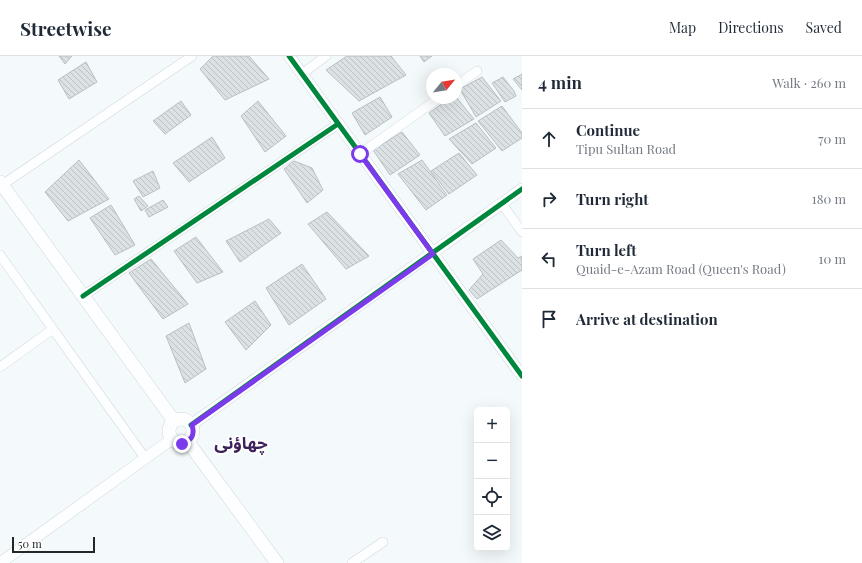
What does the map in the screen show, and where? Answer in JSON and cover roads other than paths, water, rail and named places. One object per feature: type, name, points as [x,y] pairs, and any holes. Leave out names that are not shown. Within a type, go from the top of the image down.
[{"type":"main road","points":[[1,184],[174,421]]},
{"type":"main road","points":[[180,419],[187,420],[192,425],[194,431],[188,442],[182,444],[176,443],[169,435],[169,430],[174,421],[180,419]]},
{"type":"main road","points":[[188,442],[277,563]]},
{"type":"street","points":[[1,184],[192,56]]},
{"type":"street","points":[[289,56],[522,376]]},
{"type":"street","points":[[302,74],[326,56]]},
{"type":"street","points":[[462,82],[477,71]]},
{"type":"street","points":[[360,154],[431,104]]},
{"type":"street","points":[[83,296],[338,124]]},
{"type":"street","points":[[192,425],[522,189]]},
{"type":"street","points":[[502,204],[522,232]]},
{"type":"street","points":[[0,255],[145,458]]},
{"type":"street","points":[[0,367],[54,329]]},
{"type":"street","points":[[0,563],[172,439]]},
{"type":"street","points":[[352,563],[383,542]]},
{"type":"district","name":"چھاؤنی","points":[[241,443]]}]
